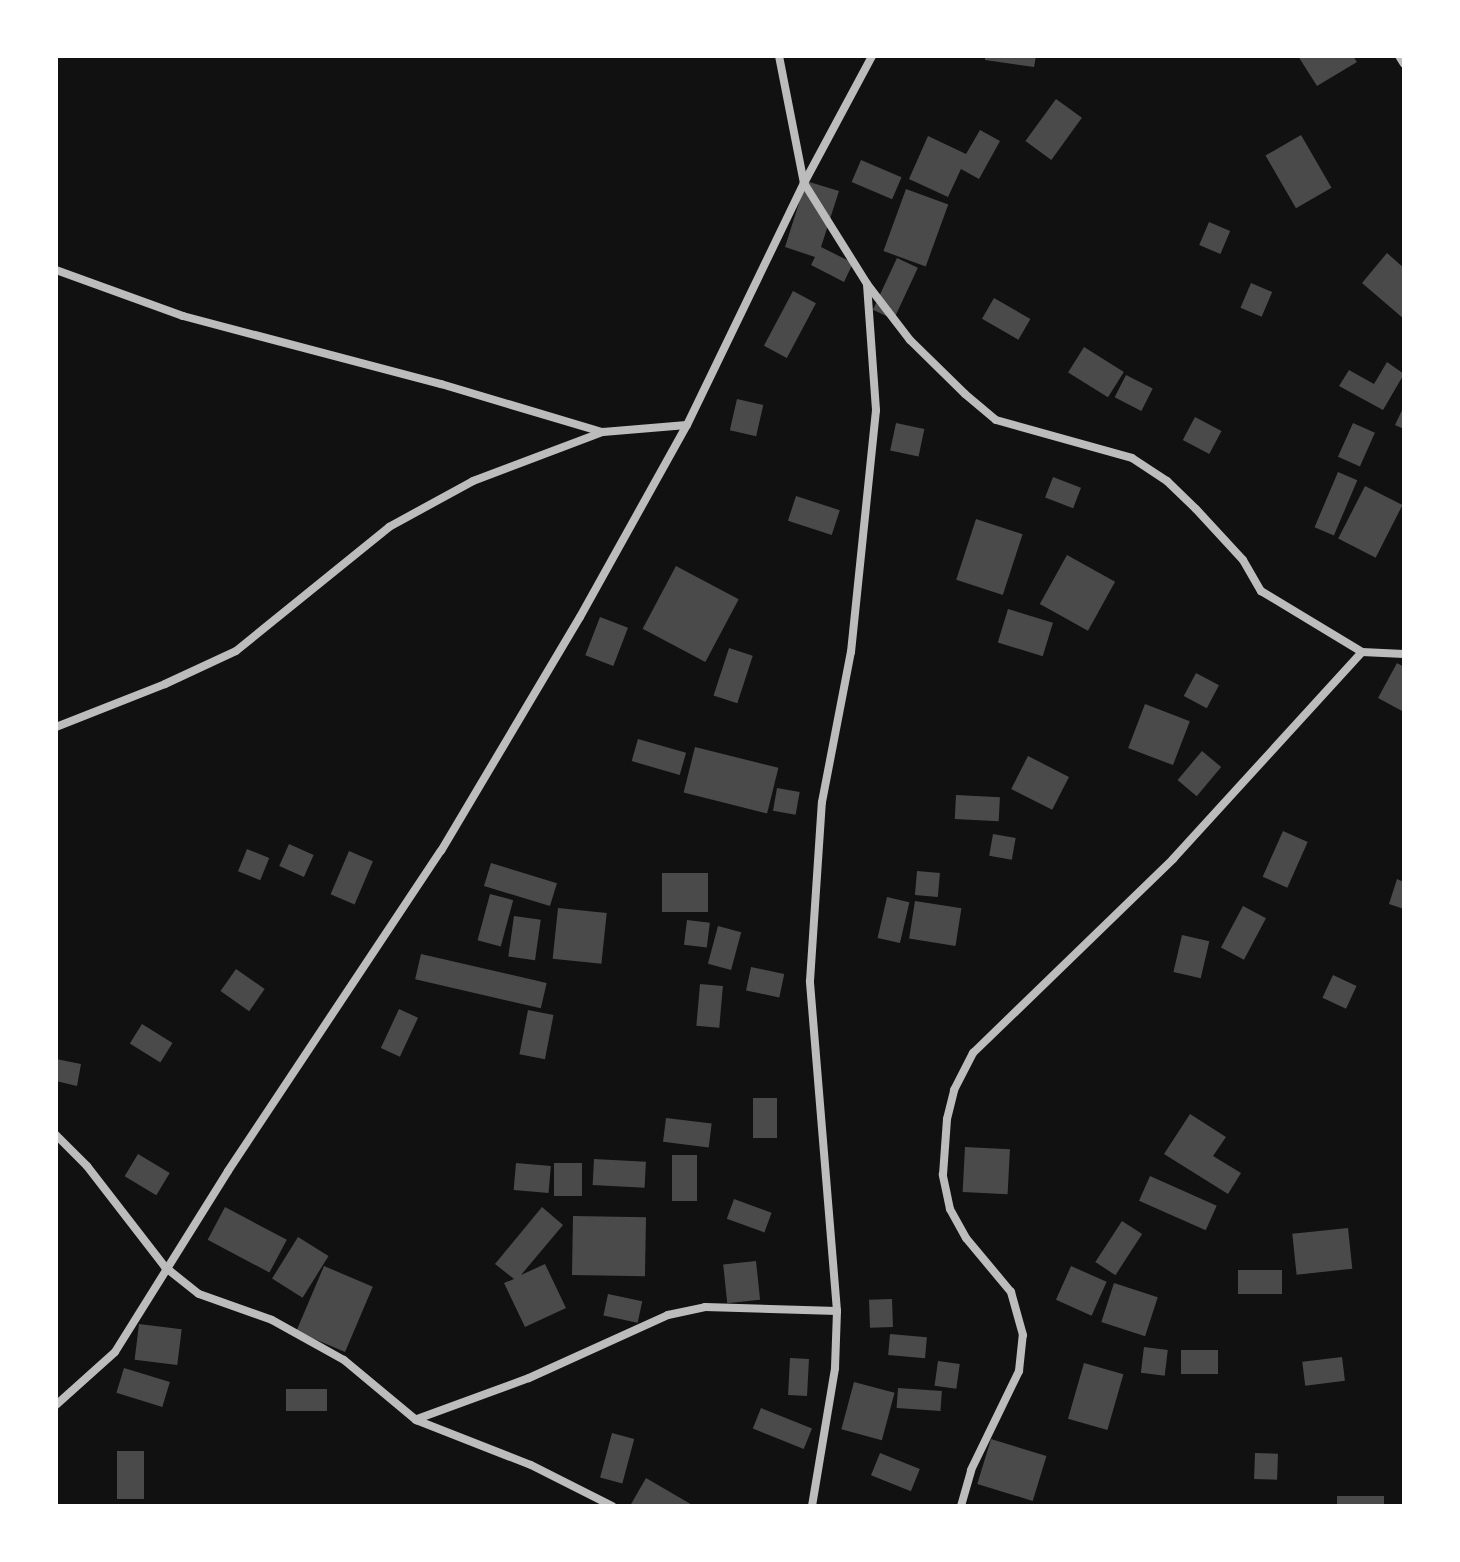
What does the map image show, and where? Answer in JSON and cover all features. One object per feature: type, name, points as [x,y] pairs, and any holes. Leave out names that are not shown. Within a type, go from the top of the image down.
[{"type":"street","points":[[779,56],[804,183],[867,284],[910,340],[996,420],[1132,458],[1167,481],[1243,560],[1261,591],[1362,652],[1404,654]]},
{"type":"street","points":[[56,1405],[115,1352],[165,1267],[441,851],[580,617],[687,425],[804,183],[872,56]]},
{"type":"street","points":[[1399,56],[1404,64]]},
{"type":"street","points":[[56,270],[183,316],[441,384],[603,432]]},
{"type":"street","points":[[812,1506],[835,1368],[837,1311],[810,981],[822,802],[851,652],[876,410],[867,284]]},
{"type":"street","points":[[56,727],[165,684],[236,651],[389,527],[473,481],[603,432],[687,425]]},
{"type":"street","points":[[961,1506],[971,1470],[1019,1371],[1023,1335],[1011,1292],[966,1238],[950,1209],[943,1175],[947,1119],[954,1090],[973,1053],[1173,859],[1362,652]]},
{"type":"street","points":[[56,1135],[87,1166],[165,1267],[199,1294],[272,1320],[344,1360],[416,1420],[531,1465],[612,1506]]},
{"type":"street","points":[[416,1420],[529,1378],[668,1315],[705,1307],[837,1311]]},
{"type":"building","points":[[985,56],[1036,56],[1034,67],[985,60]]},
{"type":"building","points":[[1298,56],[1353,56],[1357,62],[1317,86]]},
{"type":"building","points":[[1056,99],[1082,118],[1051,160],[1025,141]]},
{"type":"building","points":[[980,130],[1000,141],[979,179],[961,169],[948,197],[909,179],[928,136],[966,154]]},
{"type":"building","points":[[1301,135],[1332,188],[1296,208],[1265,156]]},
{"type":"building","points":[[861,160],[902,177],[892,199],[852,182]]},
{"type":"building","points":[[806,181],[839,191],[821,247],[853,263],[844,282],[811,265],[815,257],[785,247]]},
{"type":"building","points":[[906,189],[948,204],[926,266],[883,251]]},
{"type":"building","points":[[1209,222],[1230,231],[1220,254],[1199,245]]},
{"type":"building","points":[[1387,253],[1404,268],[1404,319],[1362,283]]},
{"type":"building","points":[[897,258],[918,268],[894,319],[873,310]]},
{"type":"building","points":[[1251,283],[1272,292],[1262,317],[1240,308]]},
{"type":"building","points":[[793,291],[816,303],[787,358],[764,346]]},
{"type":"building","points":[[994,298],[1030,319],[1018,340],[982,319]]},
{"type":"building","points":[[1084,347],[1124,372],[1108,397],[1068,372]]},
{"type":"building","points":[[1387,362],[1404,374],[1383,410],[1339,386],[1349,370],[1374,384]]},
{"type":"building","points":[[1126,375],[1153,389],[1141,411],[1115,397]]},
{"type":"building","points":[[737,399],[763,405],[756,436],[730,430]]},
{"type":"building","points":[[1404,406],[1404,429],[1395,425]]},
{"type":"building","points":[[1195,417],[1221,431],[1209,454],[1183,440]]},
{"type":"building","points":[[896,423],[924,429],[919,456],[890,450]]},
{"type":"building","points":[[1353,423],[1375,433],[1360,467],[1338,457]]},
{"type":"building","points":[[1338,472],[1357,480],[1334,535],[1315,527]]},
{"type":"building","points":[[1053,477],[1081,488],[1073,508],[1045,498]]},
{"type":"building","points":[[1365,486],[1402,505],[1376,558],[1338,539]]},
{"type":"building","points":[[796,496],[840,510],[832,535],[788,521]]},
{"type":"building","points":[[976,519],[1023,534],[1003,595],[956,580]]},
{"type":"building","points":[[1067,555],[1115,582],[1088,631],[1040,604]]},
{"type":"building","points":[[676,566],[739,599],[705,662],[643,629]]},
{"type":"building","points":[[1008,609],[1053,623],[1043,656],[998,642]]},
{"type":"building","points":[[600,617],[628,628],[613,666],[585,655]]},
{"type":"building","points":[[729,648],[753,656],[737,703],[714,696]]},
{"type":"building","points":[[1397,663],[1404,667],[1404,712],[1378,698]]},
{"type":"building","points":[[1196,673],[1219,685],[1207,708],[1184,696]]},
{"type":"building","points":[[1145,704],[1190,721],[1173,765],[1128,748]]},
{"type":"building","points":[[638,739],[686,753],[680,775],[632,761]]},
{"type":"building","points":[[695,747],[778,768],[767,813],[684,793]]},
{"type":"building","points":[[1202,751],[1221,767],[1197,796],[1178,780]]},
{"type":"building","points":[[1028,756],[1069,777],[1052,810],[1011,789]]},
{"type":"building","points":[[777,788],[800,792],[796,815],[773,811]]},
{"type":"building","points":[[956,795],[1000,797],[999,821],[955,819]]},
{"type":"building","points":[[1283,831],[1308,842],[1287,888],[1263,877]]},
{"type":"building","points":[[993,834],[1016,838],[1012,860],[989,856]]},
{"type":"building","points":[[289,844],[314,855],[304,877],[279,866]]},
{"type":"building","points":[[247,849],[269,858],[260,880],[238,871]]},
{"type":"building","points":[[349,851],[373,861],[355,904],[331,894]]},
{"type":"building","points":[[491,863],[557,883],[550,906],[484,886]]},
{"type":"building","points":[[917,871],[940,873],[938,897],[915,895]]},
{"type":"building","points":[[662,873],[708,873],[708,912],[662,912]]},
{"type":"building","points":[[1397,879],[1404,882],[1404,909],[1389,904]]},
{"type":"building","points":[[490,894],[513,900],[501,947],[478,940]]},
{"type":"building","points":[[887,897],[909,902],[900,943],[878,938]]},
{"type":"building","points":[[915,901],[961,908],[955,946],[909,939]]},
{"type":"building","points":[[1243,906],[1266,918],[1244,960],[1221,947]]},
{"type":"building","points":[[558,908],[607,913],[601,964],[553,959]]},
{"type":"building","points":[[514,916],[541,920],[535,960],[508,957]]},
{"type":"building","points":[[687,920],[710,923],[707,948],[684,945]]},
{"type":"building","points":[[718,926],[741,932],[731,970],[708,964]]},
{"type":"building","points":[[1182,935],[1209,941],[1201,978],[1173,972]]},
{"type":"building","points":[[421,954],[547,983],[541,1008],[415,979]]},
{"type":"building","points":[[751,967],[784,974],[779,998],[746,990]]},
{"type":"building","points":[[236,969],[265,989],[249,1011],[221,991]]},
{"type":"building","points":[[1333,975],[1357,986],[1346,1009],[1322,998]]},
{"type":"building","points":[[700,984],[723,986],[719,1028],[696,1026]]},
{"type":"building","points":[[399,1009],[418,1018],[400,1057],[381,1048]]},
{"type":"building","points":[[528,1010],[554,1015],[545,1059],[519,1054]]},
{"type":"building","points":[[142,1024],[173,1043],[160,1063],[130,1044]]},
{"type":"building","points":[[56,1059],[81,1064],[77,1086],[56,1081]]},
{"type":"building","points":[[753,1098],[777,1098],[777,1138],[753,1138]]},
{"type":"building","points":[[1190,1114],[1226,1137],[1213,1156],[1241,1173],[1228,1194],[1164,1154]]},
{"type":"building","points":[[666,1118],[712,1124],[709,1147],[663,1142]]},
{"type":"building","points":[[965,1147],[1010,1149],[1008,1194],[963,1192]]},
{"type":"building","points":[[138,1154],[170,1173],[156,1195],[125,1176]]},
{"type":"building","points":[[672,1155],[697,1155],[697,1201],[672,1201]]},
{"type":"building","points":[[594,1159],[646,1162],[645,1188],[593,1185]]},
{"type":"building","points":[[516,1163],[551,1166],[549,1193],[514,1190]]},
{"type":"building","points":[[554,1163],[582,1163],[582,1196],[554,1196]]},
{"type":"building","points":[[1150,1176],[1217,1206],[1206,1230],[1139,1201]]},
{"type":"building","points":[[734,1199],[772,1213],[764,1232],[727,1219]]},
{"type":"building","points":[[225,1207],[287,1240],[269,1273],[208,1240]]},
{"type":"building","points":[[542,1207],[563,1225],[521,1275],[545,1264],[566,1308],[525,1327],[504,1283],[514,1279],[495,1264]]},
{"type":"building","points":[[573,1216],[646,1217],[645,1276],[572,1275]]},
{"type":"building","points":[[1122,1221],[1142,1234],[1115,1275],[1095,1262]]},
{"type":"building","points":[[1348,1228],[1352,1269],[1297,1275],[1292,1234]]},
{"type":"building","points":[[298,1237],[329,1256],[303,1298],[272,1279]]},
{"type":"building","points":[[756,1261],[760,1300],[727,1303],[723,1264]]},
{"type":"building","points":[[324,1266],[373,1287],[345,1352],[296,1331]]},
{"type":"building","points":[[1071,1266],[1107,1282],[1092,1316],[1056,1300]]},
{"type":"building","points":[[1238,1270],[1282,1270],[1282,1294],[1238,1294]]},
{"type":"building","points":[[1114,1283],[1158,1297],[1145,1336],[1101,1322]]},
{"type":"building","points":[[608,1294],[642,1301],[638,1323],[603,1316]]},
{"type":"building","points":[[892,1299],[893,1327],[870,1328],[869,1300]]},
{"type":"building","points":[[139,1324],[182,1329],[177,1365],[135,1360]]},
{"type":"building","points":[[890,1334],[927,1337],[925,1358],[888,1355]]},
{"type":"building","points":[[1144,1347],[1168,1350],[1165,1376],[1141,1373]]},
{"type":"building","points":[[1181,1350],[1218,1350],[1218,1374],[1181,1374]]},
{"type":"building","points":[[1342,1357],[1345,1381],[1305,1386],[1302,1362]]},
{"type":"building","points":[[790,1358],[809,1359],[807,1396],[788,1395]]},
{"type":"building","points":[[938,1361],[960,1364],[956,1389],[935,1386]]},
{"type":"building","points":[[1084,1363],[1123,1374],[1107,1430],[1068,1419]]},
{"type":"building","points":[[124,1368],[170,1382],[162,1407],[116,1393]]},
{"type":"building","points":[[854,1382],[895,1393],[882,1440],[841,1429]]},
{"type":"building","points":[[898,1388],[942,1391],[940,1411],[897,1408]]},
{"type":"building","points":[[286,1389],[327,1389],[327,1411],[286,1411]]},
{"type":"building","points":[[761,1408],[812,1429],[804,1449],[753,1428]]},
{"type":"building","points":[[612,1433],[634,1439],[622,1483],[600,1477]]},
{"type":"building","points":[[991,1439],[1046,1456],[1033,1501],[977,1484]]},
{"type":"building","points":[[117,1451],[144,1451],[144,1499],[117,1499]]},
{"type":"building","points":[[880,1453],[920,1469],[911,1491],[871,1475]]},
{"type":"building","points":[[1255,1453],[1278,1454],[1277,1480],[1254,1479]]},
{"type":"building","points":[[646,1478],[694,1506],[630,1506]]},
{"type":"building","points":[[1337,1496],[1384,1496],[1384,1506],[1337,1506]]}]
